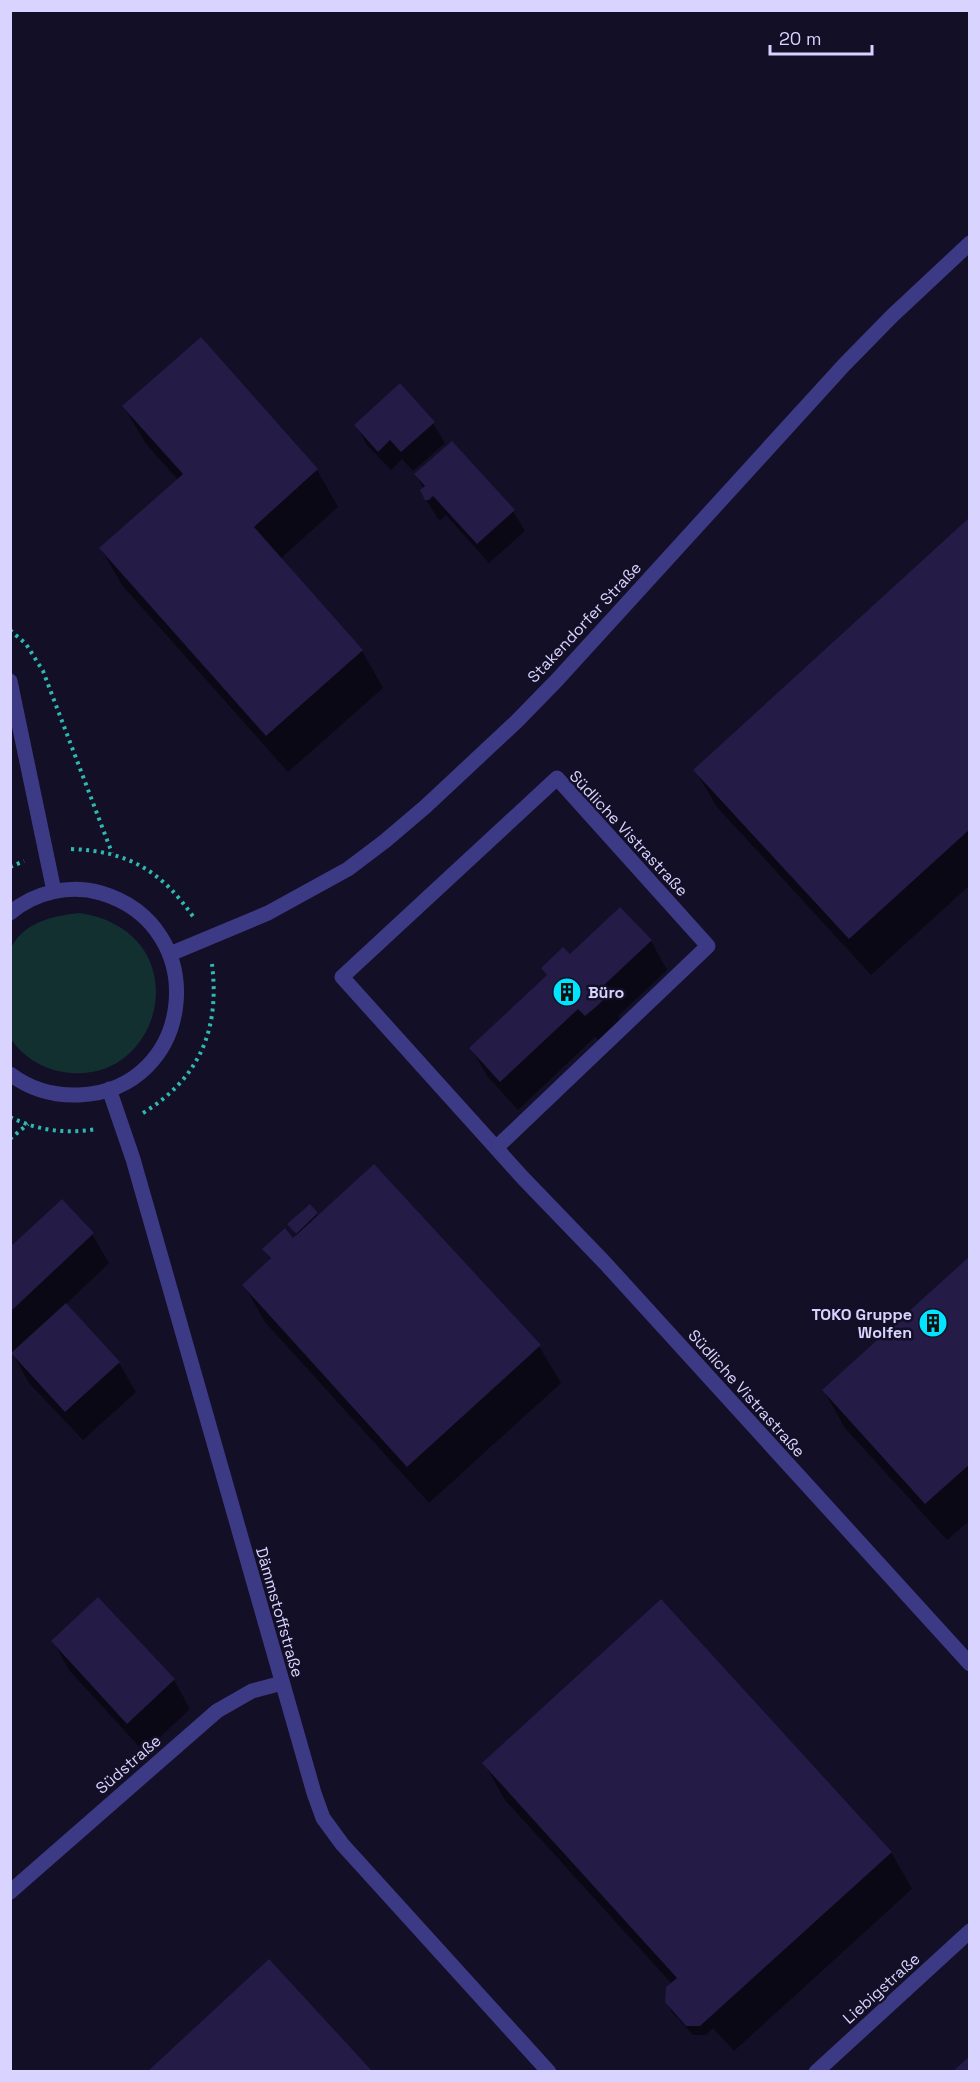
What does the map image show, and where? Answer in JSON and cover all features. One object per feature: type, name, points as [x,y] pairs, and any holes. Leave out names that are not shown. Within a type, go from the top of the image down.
[{"type":"street","name":"Stakendorfer Straße","points":[[170,954],[268,913],[309,891],[348,868],[385,841],[425,807],[517,721],[557,680],[844,365],[969,243]]},
{"type":"street","points":[[10,681],[54,891]]},
{"type":"street","name":"Südliche Vistrastraße","points":[[496,1148],[708,946],[557,778],[342,977],[496,1148],[605,1263],[969,1664]]},
{"type":"street","points":[[10,913],[34,898],[54,891],[74,889],[94,891],[114,897],[132,907],[148,920],[170,954],[176,971],[177,1008],[165,1043],[141,1071],[126,1082],[110,1089],[90,1095],[69,1096],[49,1093],[30,1086],[10,1074]]},
{"type":"street","name":"Dämmstoffstraße","points":[[110,1089],[133,1159],[282,1683],[323,1818],[549,2072]]},
{"type":"street","name":"Südstraße","points":[[10,1892],[217,1711],[252,1691],[282,1683]]},
{"type":"street","name":"Liebigstraße","points":[[816,2072],[969,1931]]},
{"type":"path","points":[[10,630],[26,644],[43,671],[112,854]]},
{"type":"path","points":[[10,1139],[28,1124]]},
{"type":"green space","points":[[80,913],[118,926],[143,948],[154,976],[155,1006],[145,1034],[125,1057],[98,1071],[63,1072],[33,1061],[11,1039],[11,951],[12,946],[25,931],[42,921]]},
{"type":"building","points":[[201,337],[318,469],[254,527],[363,650],[266,736],[99,548],[183,474],[122,406]]},
{"type":"building","points":[[400,383],[435,422],[401,452],[390,440],[378,452],[354,425]]},
{"type":"building","points":[[452,441],[515,510],[477,544],[433,496],[425,500],[420,490],[425,486],[414,474]]},
{"type":"building","points":[[970,517],[970,829],[849,939],[693,770]]},
{"type":"building","name":"Büro","points":[[620,907],[652,940],[601,988],[607,996],[597,1006],[585,1016],[578,1009],[500,1082],[469,1048],[547,975],[541,968],[563,947],[570,954]]},
{"type":"building","points":[[374,1164],[541,1345],[407,1467],[242,1285],[271,1258],[262,1249],[285,1228],[293,1238]]},
{"type":"building","points":[[62,1199],[94,1233],[10,1312],[10,1247]]},
{"type":"building","points":[[310,1204],[318,1213],[296,1234],[287,1224]]},
{"type":"building","name":"TOKO Gruppe Wolfen","points":[[970,1256],[970,1464],[925,1504],[822,1390]]},
{"type":"building","points":[[66,1303],[120,1362],[65,1412],[11,1353]]},
{"type":"building","points":[[98,1597],[175,1679],[127,1724],[51,1641]]},
{"type":"building","points":[[661,1599],[892,1852],[700,2026],[686,2026],[665,2002],[666,1987],[677,1978],[482,1763]]},
{"type":"building","points":[[269,1959],[373,2072],[147,2072]]},
{"type":"building","points":[[970,2056],[970,2072],[952,2072]]},
{"type":"place","name":"Büro","points":[[567,992]]},
{"type":"place","name":"TOKO Gruppe Wolfen","points":[[933,1323]]}]
